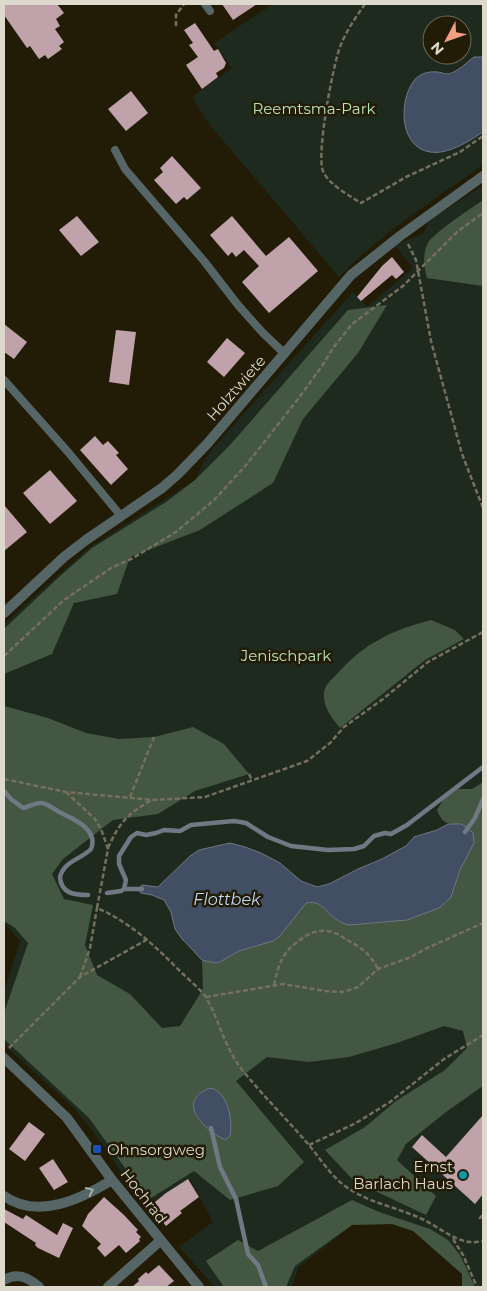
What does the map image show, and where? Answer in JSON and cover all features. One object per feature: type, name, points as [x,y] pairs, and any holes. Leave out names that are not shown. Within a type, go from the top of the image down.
[{"type":"street","name":"Holztwiete","points":[[4,613],[64,557],[162,488],[178,474],[207,444],[351,275],[400,236],[483,176]]},
{"type":"street","name":"Hochrad","points":[[5,1055],[67,1118],[88,1144],[112,1180],[199,1287]]},
{"type":"street","points":[[4,1196],[10,1201],[25,1205],[36,1207],[53,1206],[112,1180]]},
{"type":"street","points":[[108,1287],[160,1241]]},
{"type":"street","points":[[4,1280],[15,1275],[22,1276],[39,1287]]},
{"type":"lane","points":[[205,4],[210,11]]},
{"type":"lane","points":[[114,150],[125,169],[204,261],[238,305],[285,354]]},
{"type":"lane","points":[[4,380],[68,452],[121,516]]},
{"type":"path","points":[[176,26],[176,14],[184,4]]},
{"type":"path","points":[[365,4],[353,20],[340,46],[333,71],[320,154],[323,172],[336,187],[361,203],[406,178],[460,152],[483,136]]},
{"type":"path","points":[[4,656],[64,600],[111,568],[133,558],[176,532],[214,500],[247,464],[298,399],[345,332],[360,317],[418,272],[457,232],[483,213]]},
{"type":"path","points":[[400,236],[411,250],[418,272],[431,341],[462,454],[483,508]]},
{"type":"path","points":[[4,779],[66,792],[153,800],[205,797],[308,761],[330,743],[344,727],[383,700],[428,662],[483,632]]},
{"type":"path","points":[[130,797],[154,737]]},
{"type":"path","points":[[249,774],[252,781]]},
{"type":"path","points":[[66,792],[95,820],[101,829],[108,849]]},
{"type":"path","points":[[80,976],[90,948],[108,849],[117,829],[124,821],[133,812],[153,800]]},
{"type":"path","points":[[97,908],[116,916],[148,939],[206,997],[228,1046],[240,1066],[309,1145],[329,1171],[347,1188],[371,1201],[406,1212],[434,1224],[453,1238],[463,1254],[478,1287]]},
{"type":"path","points":[[206,997],[283,984],[343,992],[358,986],[378,969],[399,962],[483,924]]},
{"type":"path","points":[[274,985],[279,964],[287,950],[310,934],[324,930],[332,932],[366,952],[378,969]]},
{"type":"path","points":[[5,1055],[80,976],[148,939]]},
{"type":"path","points":[[309,1145],[356,1123],[390,1102],[444,1058],[483,1035]]},
{"type":"path","points":[[483,1215],[480,1218],[483,1222]]},
{"type":"path","points":[[453,1238],[469,1242],[483,1241]]},
{"type":"green space","name":"Reemtsma-Park","points":[[273,4],[483,4],[483,57],[472,58],[472,15],[422,15],[422,65],[461,65],[447,74],[438,72],[409,89],[405,116],[407,133],[450,150],[483,132],[483,165],[390,231],[339,277],[209,124],[192,97],[232,68],[214,43]]},
{"type":"green space","name":"Jenischpark","points":[[483,185],[483,1287],[462,1287],[462,1274],[413,1231],[392,1224],[352,1225],[298,1268],[292,1287],[215,1287],[179,1247],[213,1222],[190,1179],[145,1206],[92,1130],[73,1107],[4,1045],[4,992],[20,941],[4,923],[4,624],[90,547],[195,480],[213,448],[353,292],[367,307],[413,268],[396,247],[400,243],[423,234],[429,221]],"holes":[[[448,824],[461,824],[202,960],[187,946],[178,934],[170,909],[164,901],[141,893],[141,885],[158,887],[190,856],[199,851],[229,843],[292,873],[301,881],[317,887],[329,884],[382,859],[406,846],[414,837],[437,830]]]},
{"type":"green space","points":[[483,200],[483,286],[427,278],[424,260],[428,243],[445,227]]},
{"type":"green space","points":[[387,305],[358,353],[303,419],[273,483],[200,530],[130,557],[117,594],[74,603],[52,654],[4,674],[4,629],[92,548],[166,502],[195,480],[230,445],[348,310]]},
{"type":"green space","points":[[431,620],[455,630],[464,639],[425,660],[340,728],[331,716],[324,699],[324,691],[330,681],[346,664],[379,640],[404,628]]},
{"type":"green space","points":[[4,706],[48,718],[86,733],[119,739],[154,737],[193,727],[224,744],[249,774],[195,791],[158,814],[113,820],[63,859],[52,874],[64,899],[93,905],[85,945],[97,975],[130,994],[162,1028],[180,1026],[203,989],[202,960],[218,963],[239,951],[273,941],[279,937],[306,903],[318,904],[336,919],[349,925],[407,920],[439,908],[451,897],[460,870],[474,842],[461,824],[443,821],[437,810],[443,800],[458,789],[472,789],[483,782],[483,1086],[406,1144],[397,1160],[436,1196],[426,1215],[354,1181],[325,1150],[365,1127],[396,1101],[445,1070],[467,1048],[463,1031],[444,1026],[397,1043],[349,1057],[309,1062],[267,1057],[236,1081],[304,1162],[278,1186],[230,1200],[194,1171],[148,1200],[89,1118],[4,1039],[4,1013],[28,943],[15,928],[4,921]]},
{"type":"green space","points":[[352,1200],[379,1212],[430,1229],[448,1240],[460,1255],[475,1287],[462,1287],[462,1274],[413,1231],[392,1224],[352,1225],[295,1266],[286,1287],[224,1287],[206,1261],[238,1240],[258,1251]]},
{"type":"water","points":[[483,57],[483,132],[458,146],[444,151],[430,152],[420,148],[412,142],[407,133],[405,123],[405,101],[413,82],[420,75],[430,72],[448,74],[463,65],[472,65],[472,58]]},
{"type":"water","name":"Flottbek","points":[[448,824],[461,824],[468,828],[473,833],[474,843],[460,870],[451,897],[439,908],[407,920],[349,925],[336,919],[318,904],[306,903],[279,937],[273,941],[239,951],[218,963],[202,960],[182,939],[175,929],[171,912],[164,900],[141,893],[138,889],[142,885],[158,887],[190,856],[199,850],[230,843],[261,853],[280,863],[301,881],[317,887],[329,884],[382,859],[406,846],[414,837],[437,830]]},
{"type":"water","points":[[210,1088],[216,1090],[221,1095],[228,1107],[231,1130],[230,1136],[225,1140],[209,1130],[196,1116],[194,1101],[199,1094]]},
{"type":"building","points":[[4,4],[57,4],[64,13],[56,19],[60,26],[55,29],[64,42],[59,46],[62,49],[48,59],[45,55],[39,59],[30,46],[27,48],[4,15]]},
{"type":"building","points":[[222,4],[257,4],[233,20]]},
{"type":"building","points":[[195,23],[214,51],[218,49],[226,63],[224,68],[216,73],[218,77],[202,89],[186,65],[198,57],[189,45],[193,43],[184,30]]},
{"type":"building","points":[[131,91],[148,113],[126,131],[108,109]]},
{"type":"building","points":[[172,156],[201,188],[187,200],[184,197],[176,204],[154,180],[163,172],[160,168]]},
{"type":"building","points":[[77,216],[99,242],[81,256],[59,230]]},
{"type":"building","points":[[232,216],[266,256],[289,237],[318,271],[269,313],[242,282],[259,266],[244,250],[236,257],[232,252],[228,256],[210,235]]},
{"type":"building","points":[[392,257],[404,272],[396,279],[392,275],[361,301],[357,297],[382,266]]},
{"type":"building","points":[[4,324],[27,342],[14,359],[4,352]]},
{"type":"building","points":[[116,330],[136,332],[129,385],[109,382]]},
{"type":"building","points":[[227,338],[245,353],[224,377],[207,362]]},
{"type":"building","points":[[95,436],[103,445],[108,441],[119,453],[116,455],[128,469],[111,485],[80,450]]},
{"type":"building","points":[[50,470],[77,501],[50,524],[23,493]]},
{"type":"building","points":[[4,505],[27,532],[4,551]]},
{"type":"building","name":"Ernst Barlach Haus","points":[[483,1115],[483,1194],[475,1204],[412,1147],[422,1135],[446,1157]]},
{"type":"building","points":[[29,1122],[45,1134],[25,1161],[9,1149]]},
{"type":"building","points":[[53,1159],[68,1182],[54,1190],[39,1168]]},
{"type":"building","points":[[188,1179],[199,1197],[180,1211],[182,1213],[166,1226],[150,1206]]},
{"type":"building","points":[[104,1197],[138,1230],[136,1232],[141,1237],[140,1241],[126,1253],[119,1245],[105,1257],[97,1248],[101,1244],[82,1226],[88,1214]]},
{"type":"building","points":[[4,1209],[23,1219],[26,1215],[57,1235],[63,1223],[73,1228],[59,1258],[38,1248],[35,1245],[36,1243],[4,1222]]},
{"type":"building","points":[[159,1265],[174,1281],[166,1287],[132,1287],[146,1272],[148,1274]]},
{"type":"waterway","name":"Flottbek","points":[[107,893],[124,889],[126,880],[119,864],[119,856],[131,837],[137,833],[146,835],[164,830],[180,831],[191,825],[234,821],[246,823],[268,837],[291,846],[328,850],[354,849],[364,846],[374,836],[385,833],[391,834],[407,825],[483,767]]},
{"type":"waterway","name":"Flottbek","points":[[4,791],[23,808],[37,803],[49,805],[88,830],[92,842],[91,849],[65,867],[60,877],[61,883],[66,890],[78,895],[88,895]]},
{"type":"waterway","name":"Flottbek","points":[[465,832],[475,818],[483,799]]},
{"type":"waterway","name":"Flottbek","points":[[124,889],[142,889]]},
{"type":"waterway","points":[[211,1128],[220,1167],[236,1199],[248,1254],[258,1265],[266,1287]]},
{"type":"place","name":"Ohnsorgweg","points":[[97,1149]]},
{"type":"place","name":"Ernst Barlach Haus","points":[[463,1175]]}]
